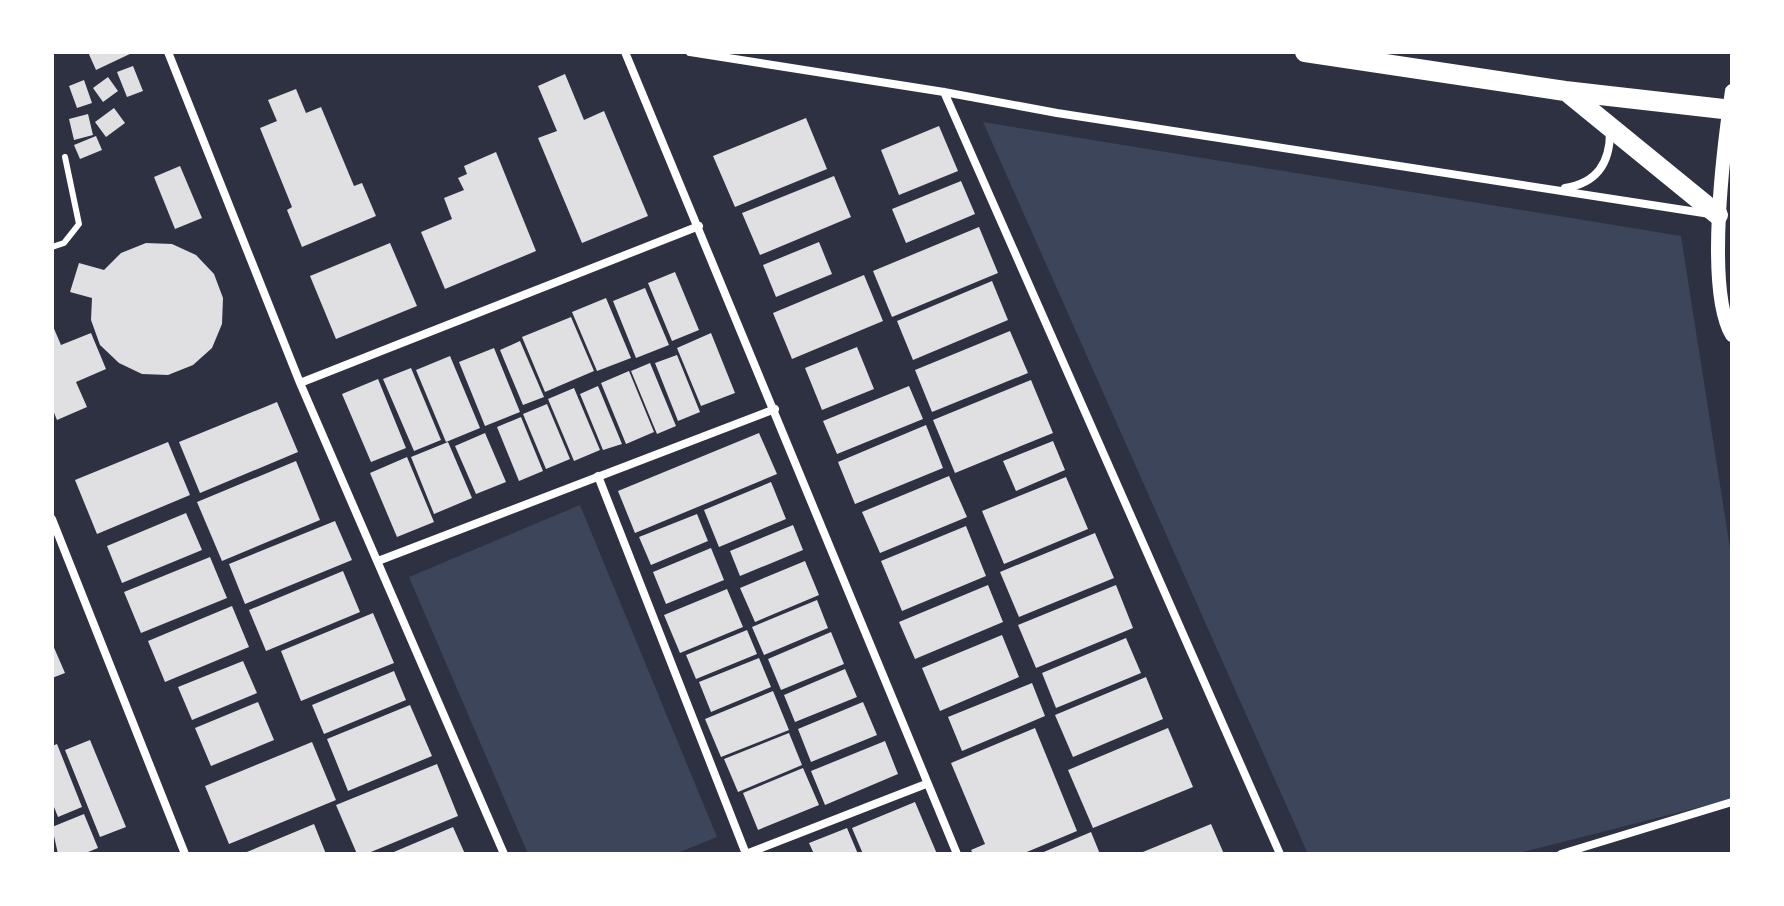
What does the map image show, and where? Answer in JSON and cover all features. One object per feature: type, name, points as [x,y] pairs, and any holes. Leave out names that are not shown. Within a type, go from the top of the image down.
[{"type":"main road","points":[[1305,52],[1565,91],[1731,104]]},
{"type":"main road","points":[[1565,91],[1718,215]]},
{"type":"street","points":[[168,52],[300,383],[504,854]]},
{"type":"street","points":[[625,52],[957,854]]},
{"type":"street","points":[[690,52],[1057,113],[1718,215]]},
{"type":"street","points":[[944,92],[1280,854]]},
{"type":"street","points":[[1731,104],[1718,215],[1723,319],[1732,335]]},
{"type":"street","points":[[1556,189],[1580,186],[1596,176],[1606,162],[1610,125]]},
{"type":"street","points":[[300,383],[699,226]]},
{"type":"street","points":[[378,561],[775,409]]},
{"type":"street","points":[[598,476],[746,854],[926,784]]},
{"type":"street","points":[[52,519],[183,853]]},
{"type":"street","points":[[1561,854],[1732,802]]},
{"type":"lane","points":[[52,247],[64,243],[79,224],[65,157]]},
{"type":"shaded area","points":[[983,122],[1681,236],[1732,561],[1732,799],[1515,854],[1308,854]]},
{"type":"shaded area","points":[[580,505],[717,837],[675,854],[528,854],[409,577]]},
{"type":"building","points":[[88,52],[134,52],[96,70]]},
{"type":"building","points":[[133,66],[143,91],[127,97],[117,72]]},
{"type":"building","points":[[565,74],[584,120],[604,111],[648,216],[582,243],[538,138],[557,131],[538,86]]},
{"type":"building","points":[[108,77],[118,91],[103,102],[93,88]]},
{"type":"building","points":[[84,80],[92,103],[77,108],[69,86]]},
{"type":"building","points":[[296,89],[306,113],[321,107],[354,186],[362,183],[376,216],[302,247],[287,210],[292,207],[260,128],[277,121],[268,100]]},
{"type":"building","points":[[114,108],[125,123],[106,137],[95,122]]},
{"type":"building","points":[[88,114],[93,135],[74,140],[69,119]]},
{"type":"building","points":[[806,118],[827,169],[735,207],[713,156]]},
{"type":"building","points":[[939,126],[958,171],[899,195],[881,150]]},
{"type":"building","points":[[96,136],[102,150],[80,159],[74,145]]},
{"type":"building","points":[[496,152],[536,251],[445,289],[421,232],[452,219],[444,198],[464,190],[458,178],[467,174],[464,166]]},
{"type":"building","points":[[180,166],[202,218],[175,229],[154,177]]},
{"type":"building","points":[[834,176],[851,217],[760,255],[742,213]]},
{"type":"building","points":[[961,181],[975,214],[906,243],[892,209]]},
{"type":"building","points":[[979,227],[998,273],[892,317],[873,271]]},
{"type":"building","points":[[819,242],[832,274],[776,297],[763,265]]},
{"type":"building","points":[[146,243],[172,244],[196,255],[214,274],[223,298],[222,324],[212,348],[193,365],[168,375],[142,374],[119,363],[100,345],[91,320],[92,298],[70,292],[79,263],[104,270],[121,253]]},
{"type":"building","points":[[390,243],[417,306],[336,339],[310,276]]},
{"type":"building","points":[[675,272],[699,330],[672,341],[648,283]]},
{"type":"building","points":[[864,275],[883,321],[792,359],[773,313]]},
{"type":"building","points":[[992,281],[1008,320],[913,360],[897,321]]},
{"type":"building","points":[[645,288],[669,345],[636,358],[613,301]]},
{"type":"building","points":[[606,298],[631,358],[597,371],[572,312]]},
{"type":"building","points":[[571,317],[594,371],[545,392],[522,337]]},
{"type":"building","points":[[52,324],[61,345],[91,333],[106,369],[76,382],[87,407],[57,420],[52,408]]},
{"type":"building","points":[[1010,331],[1028,373],[932,412],[915,370]]},
{"type":"building","points":[[711,333],[735,393],[701,406],[677,348]]},
{"type":"building","points":[[520,341],[544,397],[523,405],[500,350]]},
{"type":"building","points":[[857,347],[874,389],[822,410],[805,368]]},
{"type":"building","points":[[494,348],[520,412],[485,426],[459,362]]},
{"type":"building","points":[[677,355],[700,412],[678,421],[655,363]]},
{"type":"building","points":[[450,356],[480,428],[446,442],[416,370]]},
{"type":"building","points":[[650,363],[676,426],[657,434],[631,371]]},
{"type":"building","points":[[411,368],[441,440],[414,451],[383,379]]},
{"type":"building","points":[[629,371],[654,432],[626,444],[601,383]]},
{"type":"building","points":[[378,379],[406,448],[371,462],[342,394]]},
{"type":"building","points":[[1031,380],[1053,433],[955,473],[933,420]]},
{"type":"building","points":[[598,386],[622,444],[603,450],[580,394]]},
{"type":"building","points":[[909,386],[923,419],[837,454],[823,421]]},
{"type":"building","points":[[574,388],[600,450],[574,461],[548,399]]},
{"type":"building","points":[[277,402],[298,452],[200,493],[179,442]]},
{"type":"building","points":[[547,404],[570,459],[546,469],[523,414]]},
{"type":"building","points":[[521,417],[543,471],[519,481],[497,427]]},
{"type":"building","points":[[926,425],[943,468],[855,504],[838,462]]},
{"type":"building","points":[[485,433],[506,482],[476,494],[455,446]]},
{"type":"building","points":[[759,433],[777,474],[635,533],[618,491]]},
{"type":"building","points":[[1053,441],[1065,470],[1016,491],[1003,461]]},
{"type":"building","points":[[168,442],[190,495],[97,534],[75,480]]},
{"type":"building","points":[[448,442],[472,498],[434,514],[411,457]]},
{"type":"building","points":[[407,457],[434,522],[397,537],[370,473]]},
{"type":"building","points":[[296,461],[320,520],[222,561],[197,502]]},
{"type":"building","points":[[949,476],[967,517],[880,553],[862,512]]},
{"type":"building","points":[[1066,477],[1088,529],[1004,564],[982,511]]},
{"type":"building","points":[[771,482],[786,519],[719,547],[704,510]]},
{"type":"building","points":[[186,513],[202,550],[122,583],[107,546]]},
{"type":"building","points":[[697,514],[708,541],[651,565],[639,537]]},
{"type":"building","points":[[335,521],[352,560],[245,604],[229,564]]},
{"type":"building","points":[[793,525],[803,550],[740,576],[730,551]]},
{"type":"building","points":[[966,526],[986,576],[902,611],[881,561]]},
{"type":"building","points":[[1095,533],[1114,578],[1019,617],[1000,572]]},
{"type":"building","points":[[711,548],[724,580],[666,604],[653,572]]},
{"type":"building","points":[[210,557],[227,598],[141,633],[124,592]]},
{"type":"building","points":[[805,561],[819,595],[755,622],[740,588]]},
{"type":"building","points":[[343,571],[360,612],[266,651],[249,610]]},
{"type":"building","points":[[988,585],[1003,622],[915,659],[899,622]]},
{"type":"building","points":[[1116,585],[1133,628],[1036,668],[1018,625]]},
{"type":"building","points":[[727,589],[743,627],[680,653],[664,615]]},
{"type":"building","points":[[817,600],[828,628],[764,655],[752,627]]},
{"type":"building","points":[[232,606],[249,647],[165,682],[148,641]]},
{"type":"building","points":[[373,613],[394,663],[301,701],[281,651]]},
{"type":"building","points":[[747,630],[757,654],[696,679],[686,655]]},
{"type":"building","points":[[831,632],[844,664],[781,690],[768,659]]},
{"type":"building","points":[[1002,635],[1019,677],[940,711],[922,668]]},
{"type":"building","points":[[1126,638],[1141,673],[1056,708],[1042,673]]},
{"type":"building","points":[[52,643],[65,673],[52,678]]},
{"type":"building","points":[[759,658],[771,687],[711,712],[699,682]]},
{"type":"building","points":[[243,661],[257,693],[192,720],[178,687]]},
{"type":"building","points":[[845,669],[857,697],[795,722],[784,695]]},
{"type":"building","points":[[394,671],[406,700],[324,734],[312,705]]},
{"type":"building","points":[[1146,677],[1163,719],[1073,757],[1055,715]]},
{"type":"building","points":[[1032,683],[1045,716],[962,751],[948,717]]},
{"type":"building","points":[[773,691],[789,730],[721,757],[705,719]]},
{"type":"building","points":[[258,702],[274,740],[211,766],[195,728]]},
{"type":"building","points":[[863,702],[877,735],[811,762],[798,729]]},
{"type":"building","points":[[410,705],[432,756],[348,791],[327,739]]},
{"type":"building","points":[[1035,728],[1077,831],[1022,854],[973,854],[971,850],[985,844],[951,763]]},
{"type":"building","points":[[1168,728],[1193,787],[1093,828],[1068,770]]},
{"type":"building","points":[[789,733],[802,765],[738,792],[724,759]]},
{"type":"building","points":[[90,740],[126,827],[100,837],[65,750]]},
{"type":"building","points":[[885,741],[898,774],[825,805],[811,771]]},
{"type":"building","points":[[312,742],[336,800],[229,844],[205,786]]},
{"type":"building","points":[[57,744],[82,807],[58,817],[52,802],[52,746]]},
{"type":"building","points":[[437,764],[458,816],[366,854],[357,854],[336,805]]},
{"type":"building","points":[[803,768],[819,805],[758,830],[743,793]]},
{"type":"building","points":[[915,802],[937,854],[863,854],[852,828]]},
{"type":"building","points":[[84,814],[98,848],[83,854],[58,854],[52,827]]},
{"type":"building","points":[[314,824],[326,854],[242,854]]},
{"type":"building","points":[[1211,824],[1224,854],[1138,854]]},
{"type":"building","points":[[453,827],[465,854],[389,854]]},
{"type":"building","points":[[847,828],[858,854],[814,854],[809,843]]},
{"type":"building","points":[[1091,832],[1100,854],[1039,854]]}]
